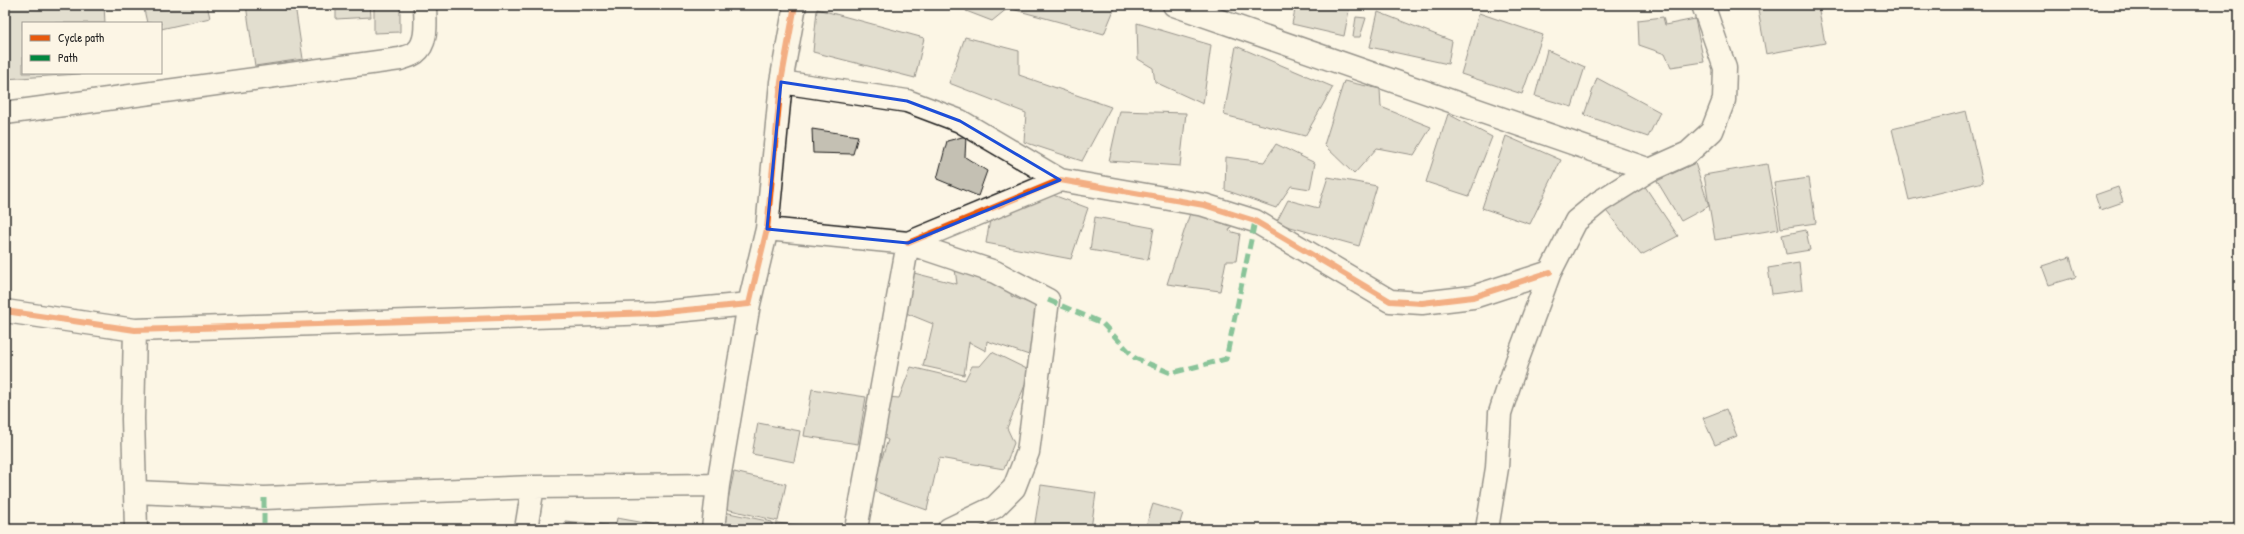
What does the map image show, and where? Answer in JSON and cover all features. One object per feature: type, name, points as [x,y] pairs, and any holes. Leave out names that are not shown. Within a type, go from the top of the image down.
[{"type":"street","points":[[5,113],[400,59],[416,52],[423,41],[426,26],[425,5]]},
{"type":"street","points":[[713,529],[718,485],[749,304],[767,229],[781,82],[795,5]]},
{"type":"street","points":[[1174,5],[1650,170]]},
{"type":"street","points":[[1487,529],[1497,468],[1500,413],[1517,361],[1550,272],[1576,221],[1599,202],[1650,170],[1688,153],[1712,131],[1724,100],[1725,68],[1702,5]]},
{"type":"street","points":[[781,82],[908,101],[960,121],[1060,180],[1204,205],[1255,221],[1390,301],[1422,303],[1472,297],[1550,272]]},
{"type":"street","points":[[908,242],[1060,180]]},
{"type":"street","points":[[767,229],[908,242],[994,272],[1048,300],[1028,452],[1014,488],[995,507],[949,529]]},
{"type":"street","points":[[856,529],[908,242]]},
{"type":"street","points":[[5,311],[136,330],[655,313],[749,304]]},
{"type":"street","points":[[136,330],[133,419],[136,529]]},
{"type":"street","points":[[136,492],[264,498],[533,487],[718,485]]},
{"type":"street","points":[[526,529],[533,487]]},
{"type":"highlighted area","points":[[781,82],[907,101],[960,121],[1060,180],[908,243],[767,229]]},
{"type":"building","points":[[5,5],[104,5],[105,22],[22,22],[22,74],[79,74],[5,79]]},
{"type":"building","points":[[143,5],[207,5],[210,18],[162,29],[162,22],[147,22]]},
{"type":"building","points":[[246,5],[295,5],[303,59],[255,66]]},
{"type":"building","points":[[336,5],[370,5],[371,17],[336,19]]},
{"type":"building","points":[[374,5],[400,5],[400,32],[374,33]]},
{"type":"building","points":[[966,5],[1116,5],[1104,34],[1008,8],[992,21],[966,11]]},
{"type":"building","points":[[1296,5],[1350,5],[1344,36],[1292,24]]},
{"type":"building","points":[[1782,5],[1818,5],[1825,43],[1766,54],[1758,10]]},
{"type":"building","points":[[817,9],[924,38],[915,78],[813,52]]},
{"type":"building","points":[[1378,12],[1452,41],[1448,64],[1370,47]]},
{"type":"building","points":[[1479,13],[1543,35],[1522,94],[1461,74]]},
{"type":"building","points":[[1356,17],[1366,18],[1360,37],[1353,37]]},
{"type":"building","points":[[1663,17],[1665,25],[1695,19],[1704,62],[1671,67],[1665,54],[1639,45],[1638,20]]},
{"type":"building","points":[[1137,23],[1211,45],[1203,104],[1155,82],[1153,68],[1138,59]]},
{"type":"building","points":[[965,37],[1019,51],[1019,75],[1111,107],[1082,161],[1024,142],[1026,113],[949,83]]},
{"type":"building","points":[[1236,46],[1333,87],[1305,136],[1224,115]]},
{"type":"building","points":[[1547,50],[1585,67],[1572,107],[1535,96]]},
{"type":"building","points":[[1597,78],[1660,112],[1648,137],[1584,115]]},
{"type":"building","points":[[1344,81],[1380,89],[1381,107],[1431,127],[1414,155],[1377,148],[1354,174],[1324,145]]},
{"type":"building","points":[[1120,111],[1186,113],[1180,166],[1109,161]]},
{"type":"building","points":[[1966,111],[1983,182],[1909,200],[1892,129]]},
{"type":"building","points":[[1448,114],[1492,137],[1469,196],[1426,182]]},
{"type":"building","points":[[812,129],[858,136],[853,154],[813,153]]},
{"type":"building","points":[[966,136],[965,157],[987,171],[978,196],[937,179],[947,141]]},
{"type":"building","points":[[1506,136],[1561,160],[1530,224],[1482,208]]},
{"type":"building","points":[[1276,144],[1315,163],[1310,189],[1291,186],[1276,208],[1225,190],[1226,157],[1264,162]]},
{"type":"building","points":[[1695,163],[1709,206],[1681,221],[1657,181]]},
{"type":"building","points":[[1767,164],[1779,229],[1715,240],[1704,175]]},
{"type":"building","points":[[1328,177],[1377,186],[1359,246],[1276,223],[1288,200],[1318,208]]},
{"type":"building","points":[[1809,178],[1816,223],[1781,228],[1774,183]]},
{"type":"building","points":[[1644,185],[1678,236],[1641,255],[1603,207]]},
{"type":"building","points":[[2118,187],[2123,202],[2100,210],[2095,195]]},
{"type":"building","points":[[1045,192],[1088,208],[1071,259],[986,243],[992,208]]},
{"type":"building","points":[[1191,210],[1233,223],[1229,231],[1240,234],[1236,261],[1226,261],[1220,291],[1167,284]]},
{"type":"building","points":[[1095,217],[1154,228],[1148,260],[1090,250]]},
{"type":"building","points":[[1806,230],[1810,250],[1786,254],[1782,235]]},
{"type":"building","points":[[2070,257],[2076,277],[2049,285],[2042,266]]},
{"type":"building","points":[[1799,263],[1802,290],[1772,294],[1768,268]]},
{"type":"building","points":[[955,269],[1012,289],[1011,296],[1036,306],[1029,355],[987,341],[986,351],[969,342],[964,375],[923,366],[933,324],[906,313],[914,273],[957,284]]},
{"type":"building","points":[[992,352],[1031,371],[1007,428],[1014,443],[1004,469],[939,458],[927,510],[871,490],[888,440],[878,435],[888,397],[899,398],[911,367],[965,380],[972,366],[980,366]]},
{"type":"building","points":[[812,389],[866,397],[858,444],[804,436]]},
{"type":"building","points":[[1726,409],[1737,436],[1715,445],[1703,418]]},
{"type":"building","points":[[758,423],[800,431],[794,462],[752,454]]},
{"type":"building","points":[[734,472],[786,484],[778,521],[726,509]]},
{"type":"building","points":[[1041,485],[1096,493],[1091,529],[1034,529]]},
{"type":"building","points":[[1153,504],[1183,513],[1178,529],[1145,529]]},
{"type":"building","points":[[724,512],[772,522],[772,529],[721,529]]},
{"type":"building","points":[[617,518],[662,526],[661,529],[615,529]]},
{"type":"building","points":[[565,521],[607,525],[607,529],[565,529]]},
{"type":"building","points":[[776,523],[819,527],[818,529],[775,529]]},
{"type":"building","points":[[147,527],[200,529],[147,529]]},
{"type":"marked path","points":[[1048,300],[1102,323],[1135,358],[1171,373],[1226,359],[1255,221]]},
{"type":"marked path","points":[[264,498],[264,529]]},
{"type":"cycle path","points":[[5,311],[135,330],[655,313],[749,304],[767,229],[781,82],[795,5]]},
{"type":"cycle path","points":[[908,243],[1060,180],[1204,205],[1255,221],[1390,301],[1422,303],[1473,297],[1550,272]]}]
